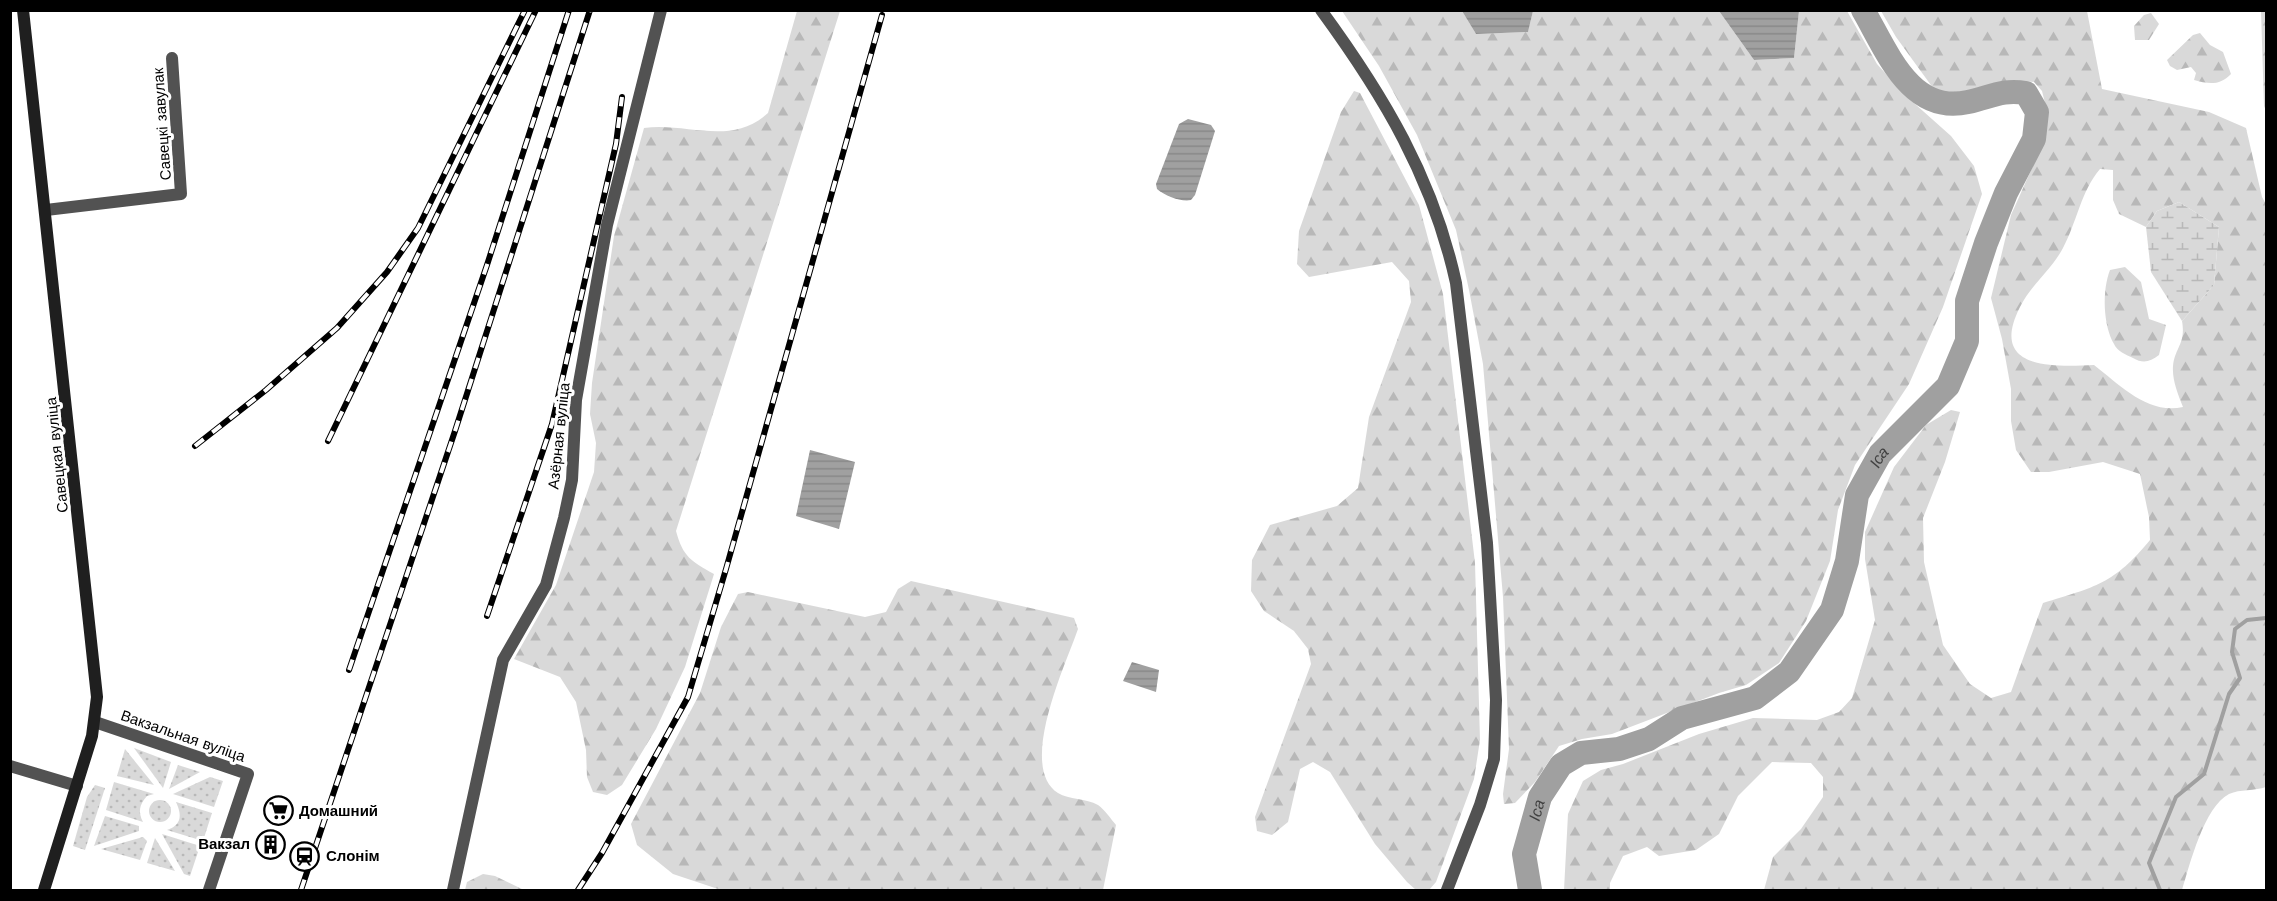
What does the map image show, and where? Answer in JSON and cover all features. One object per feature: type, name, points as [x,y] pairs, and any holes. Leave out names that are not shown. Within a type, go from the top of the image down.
[{"type":"main road","name":"Савецкая вуліца","points":[[23,10],[95,676],[95,722],[44,891]]},
{"type":"street","name":"Азёрная вуліца","points":[[453,891],[503,660],[546,585],[564,518],[572,480],[576,400],[607,225],[662,10]]},
{"type":"street","points":[[1321,10],[1387,106],[1428,188],[1448,242],[1456,283],[1487,543],[1496,700],[1494,759],[1480,805],[1447,891]]},
{"type":"street","name":"Савецкі завулак","points":[[46,210],[181,194],[172,58]]},
{"type":"street","name":"Вакзальная вуліца","points":[[95,722],[248,774],[209,891]]},
{"type":"street","points":[[10,766],[77,786]]},
{"type":"green space","points":[[797,11],[840,11],[676,531],[685,553],[714,574],[685,667],[656,729],[622,785],[607,795],[593,792],[587,777],[586,750],[576,702],[560,677],[514,659],[556,585],[594,472],[596,443],[590,414],[592,383],[614,236],[644,128],[724,131],[739,129],[754,123],[768,113]]},
{"type":"green space","points":[[1342,11],[1462,11],[1476,34],[1528,32],[1533,11],[1719,11],[1754,60],[1794,58],[1799,11],[1847,11],[1877,64],[1905,95],[1951,136],[1974,166],[1982,194],[1943,307],[1909,384],[1855,465],[1838,510],[1830,561],[1806,621],[1779,663],[1746,685],[1612,734],[1559,746],[1535,782],[1515,803],[1504,804],[1503,794],[1509,749],[1503,597],[1483,364],[1456,230],[1417,135],[1379,66]]},
{"type":"green space","points":[[1881,11],[2087,11],[2102,89],[2209,112],[2246,128],[2262,197],[2266,204],[2266,787],[2233,792],[2220,801],[2205,823],[2199,837],[2182,890],[1764,890],[1773,857],[1801,829],[1823,797],[1823,777],[1811,763],[1772,762],[1738,796],[1719,834],[1696,850],[1659,856],[1647,847],[1623,856],[1610,883],[1610,890],[1564,890],[1568,814],[1583,781],[1601,770],[1623,764],[1699,734],[1753,718],[1817,720],[1839,712],[1852,698],[1875,620],[1865,559],[1865,532],[1894,467],[1926,425],[1951,410],[1960,412],[1945,462],[1923,518],[1924,562],[1943,645],[1970,684],[1991,698],[2011,692],[2043,603],[2090,588],[2114,575],[2150,540],[2149,517],[2140,474],[2103,462],[2049,472],[2031,472],[2016,450],[2011,421],[2011,389],[2002,339],[1991,298],[2011,215],[2044,141],[2047,111],[2042,91],[2034,82],[2021,82],[1957,93],[1933,88],[1896,37]],"holes":[[[2100,169],[2113,170],[2113,200],[2119,214],[2146,227],[2157,211],[2179,202],[2219,227],[2214,285],[2182,321],[2183,335],[2174,360],[2174,382],[2183,407],[2158,407],[2146,403],[2094,365],[2061,366],[2030,360],[2019,354],[2012,343],[2012,328],[2020,307],[2063,248],[2088,187]]]},
{"type":"green space","points":[[2261,11],[2266,11],[2266,111],[2264,106]]},
{"type":"green space","points":[[2151,13],[2159,24],[2149,40],[2135,40],[2134,26],[2144,15]]},
{"type":"green space","points":[[2200,33],[2210,45],[2223,52],[2231,74],[2223,81],[2209,83],[2194,80],[2196,73],[2191,67],[2177,70],[2170,66],[2167,60],[2193,35]]},
{"type":"green space","points":[[1354,91],[1360,93],[1419,205],[1443,294],[1475,563],[1480,740],[1474,779],[1436,882],[1429,890],[1416,890],[1407,882],[1375,844],[1330,772],[1313,762],[1300,769],[1288,822],[1272,835],[1257,831],[1255,817],[1311,664],[1308,649],[1294,631],[1264,611],[1251,591],[1252,560],[1270,525],[1337,506],[1358,488],[1369,417],[1411,302],[1409,281],[1392,262],[1309,277],[1297,264],[1299,231],[1341,112]]},
{"type":"green space","points":[[2179,202],[2219,227],[2214,285],[2182,321],[2151,272],[2146,227],[2157,211]]},
{"type":"green space","points":[[2125,267],[2141,282],[2149,319],[2166,325],[2159,355],[2146,361],[2137,360],[2119,351],[2110,336],[2105,307],[2107,278],[2110,270]]},
{"type":"green space","points":[[911,581],[1074,618],[1078,629],[1048,714],[1042,761],[1047,780],[1058,793],[1098,805],[1116,825],[1103,890],[721,890],[673,874],[637,845],[631,824],[700,693],[721,627],[738,594],[748,592],[865,617],[886,612],[898,589]]},
{"type":"green space","points":[[134,748],[171,762],[163,788]]},
{"type":"green space","points":[[125,749],[154,785],[117,776]]},
{"type":"green space","points":[[178,765],[200,772],[169,789]]},
{"type":"green space","points":[[210,777],[223,781],[214,807],[173,794]]},
{"type":"green space","points":[[114,782],[154,794],[147,796],[142,802],[140,815],[143,822],[106,810]]},
{"type":"green space","points":[[95,785],[105,788],[85,850],[73,846],[87,797]]},
{"type":"green space","points":[[156,800],[164,800],[171,807],[171,815],[164,822],[156,822],[149,815],[149,807]]},
{"type":"green space","points":[[176,802],[212,813],[203,841],[167,830],[176,825],[179,819]]},
{"type":"green space","points":[[105,816],[139,826],[139,831],[94,846]]},
{"type":"green space","points":[[162,834],[200,846],[190,876],[184,874]]},
{"type":"green space","points":[[143,837],[147,841],[140,860],[101,849]]},
{"type":"green space","points":[[155,838],[175,871],[147,863]]},
{"type":"green space","points":[[483,874],[495,876],[524,890],[465,890],[467,882]]},
{"type":"shaded area","points":[[1462,11],[1533,11],[1528,32],[1476,34]]},
{"type":"shaded area","points":[[1719,11],[1799,11],[1794,58],[1754,60]]},
{"type":"shaded area","points":[[1188,119],[1211,125],[1215,131],[1195,195],[1191,200],[1178,199],[1164,194],[1157,189],[1156,184],[1179,124]]},
{"type":"shaded area","points":[[810,450],[855,462],[839,529],[796,516]]},
{"type":"shaded area","points":[[1132,662],[1159,670],[1156,692],[1123,681]]},
{"type":"waterway","name":"Іса","points":[[1530,890],[1524,854],[1540,797],[1561,765],[1581,753],[1619,749],[1649,739],[1682,718],[1755,698],[1789,672],[1832,610],[1847,561],[1857,495],[1880,454],[1948,386],[1967,341],[1967,301],[1986,243],[2006,193],[2034,139],[2037,112],[2026,93],[2018,92],[2003,93],[1968,102],[1948,103],[1930,99],[1916,89],[1891,61],[1863,10]]},
{"type":"waterway","points":[[2160,890],[2149,863],[2176,797],[2204,774],[2229,694],[2240,678],[2232,652],[2235,629],[2247,620],[2266,618]]},
{"type":"railway","points":[[195,446],[266,390],[337,328],[387,272],[418,228],[525,10]]},
{"type":"railway","points":[[328,441],[536,10]]},
{"type":"railway","points":[[349,670],[487,265],[569,10]]},
{"type":"railway","points":[[301,890],[455,431],[590,10]]},
{"type":"railway","points":[[578,890],[602,853],[688,697],[882,15]]},
{"type":"railway","points":[[487,616],[552,424],[616,144],[622,97]]},
{"type":"place","name":"Домашний","points":[[278,811]]},
{"type":"place","name":"Вакзал","points":[[271,844]]},
{"type":"place","name":"Слонім","points":[[305,856]]}]
